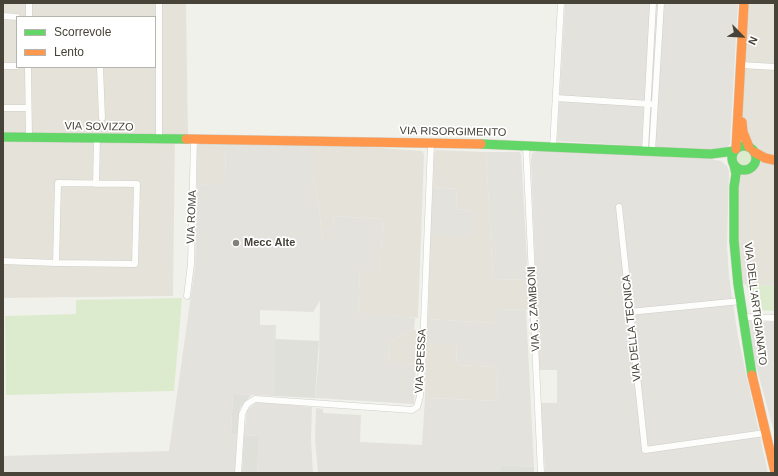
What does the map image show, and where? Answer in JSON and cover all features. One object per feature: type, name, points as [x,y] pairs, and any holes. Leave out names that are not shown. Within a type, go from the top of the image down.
[{"type":"street","points":[[29,3],[29,16]]},
{"type":"street","points":[[159,3],[157,27],[159,140]]},
{"type":"street","points":[[553,147],[561,3]]},
{"type":"street","points":[[734,163],[744,3]]},
{"type":"street","points":[[653,6],[660,6],[655,104],[649,150],[647,104],[653,6]]},
{"type":"street","points":[[3,16],[16,17]]},
{"type":"street","points":[[741,65],[775,67]]},
{"type":"street","points":[[3,66],[16,66]]},
{"type":"street","points":[[28,68],[29,138]]},
{"type":"street","points":[[100,68],[102,118]]},
{"type":"street","points":[[556,98],[655,104]]},
{"type":"street","points":[[739,102],[743,132],[756,158],[754,163]]},
{"type":"street","points":[[3,108],[28,108]]},
{"type":"street","name":"VIA SOVIZZO","points":[[3,137],[159,140],[194,139]]},
{"type":"street","points":[[96,184],[97,139]]},
{"type":"street","name":"VIA RISORGIMENTO","points":[[194,139],[526,146],[649,150],[711,154]]},
{"type":"street","name":"VIA ROMA","points":[[187,296],[191,261],[194,139]]},
{"type":"street","name":"VIA SPESSA","points":[[238,473],[242,414],[247,404],[254,399],[412,410],[417,407],[420,396],[431,144]]},
{"type":"street","name":"VIA G. ZAMBONI","points":[[526,146],[541,473]]},
{"type":"street","points":[[711,154],[735,150],[742,146],[765,158],[775,160]]},
{"type":"street","points":[[711,154],[734,163],[739,169],[746,169],[754,163],[775,160]]},
{"type":"street","name":"VIA DELL'ARTIGIANATO","points":[[734,163],[736,263],[750,368],[764,433],[775,472]]},
{"type":"street","name":"VIA DELL'ARTIGIANATO","points":[[735,209],[740,180],[746,169]]},
{"type":"street","points":[[3,261],[56,263],[136,264],[137,184],[58,183],[56,263]]},
{"type":"street","name":"VIA DELLA TECNICA","points":[[619,207],[629,312],[645,450],[764,433]]},
{"type":"street","points":[[629,312],[741,300]]},
{"type":"street","points":[[744,317],[775,318]]},
{"type":"shaded area","points":[[3,3],[186,3],[188,136],[175,136],[173,296],[3,298]]},
{"type":"shaded area","points":[[565,3],[738,3],[730,144],[723,151],[557,141]]},
{"type":"shaded area","points":[[744,3],[775,3],[775,286],[738,284],[738,189],[741,175],[756,158],[754,152],[749,147],[741,113]]},
{"type":"shaded area","points":[[200,143],[226,143],[225,186],[197,184],[197,146]]},
{"type":"shaded area","points":[[226,143],[312,143],[312,176],[316,188],[323,241],[325,241],[326,227],[333,228],[334,216],[383,219],[380,271],[360,270],[358,313],[415,318],[414,329],[389,343],[388,361],[416,364],[414,404],[315,398],[319,357],[320,301],[313,312],[260,310],[260,325],[276,325],[274,396],[233,394],[231,434],[237,435],[235,473],[3,473],[3,456],[169,451],[195,267],[197,184],[225,185]]},
{"type":"shaded area","points":[[312,143],[423,151],[418,318],[358,314],[360,270],[380,270],[383,219],[334,216],[333,228],[325,242],[323,241],[316,188],[312,176]]},
{"type":"shaded area","points":[[436,150],[486,152],[493,280],[528,279],[529,309],[496,310],[495,323],[428,319],[430,234],[474,211],[456,209],[457,189],[433,187],[434,153]]},
{"type":"shaded area","points":[[538,151],[704,158],[721,161],[727,166],[729,171],[727,246],[729,276],[738,337],[768,473],[545,473],[541,403],[557,403],[557,370],[539,370],[531,160],[532,153]]},
{"type":"shaded area","points":[[486,152],[519,152],[521,154],[528,279],[493,280]]},
{"type":"shaded area","points":[[433,187],[457,189],[456,209],[475,211],[472,237],[430,234]]},
{"type":"shaded area","points":[[526,309],[534,467],[501,465],[501,473],[318,473],[315,439],[316,408],[323,409],[323,413],[361,415],[360,442],[422,445],[425,398],[498,401],[497,367],[456,365],[457,346],[426,343],[428,319],[495,323],[495,310]]},
{"type":"shaded area","points":[[749,321],[775,322],[775,435],[755,362]]},
{"type":"shaded area","points":[[414,329],[418,332],[416,364],[388,362],[389,343]]},
{"type":"shaded area","points":[[275,339],[319,341],[315,398],[274,396]]},
{"type":"shaded area","points":[[426,343],[457,345],[456,365],[497,367],[498,401],[425,398]]},
{"type":"shaded area","points":[[233,394],[251,395],[240,408],[237,435],[231,434]]},
{"type":"shaded area","points":[[257,402],[312,407],[311,439],[313,473],[257,473],[259,436],[244,435],[247,410]]},
{"type":"shaded area","points":[[244,435],[259,436],[257,473],[242,473]]},
{"type":"shaded area","points":[[501,465],[534,467],[534,473],[501,473]]},
{"type":"green space","points":[[740,150],[746,150],[751,155],[749,164],[746,166],[740,166],[735,161],[735,155]]},
{"type":"green space","points":[[746,284],[775,286],[775,311],[755,310]]},
{"type":"green space","points":[[182,298],[174,391],[6,395],[5,316],[76,314],[76,300]]},
{"type":"traffic: fast","points":[[3,137],[186,139]]},
{"type":"traffic: fast","points":[[481,144],[711,154],[734,151]]},
{"type":"traffic: fast","points":[[744,146],[752,150],[756,158],[752,166],[744,170],[736,166],[732,158],[736,150],[744,146]]},
{"type":"traffic: fast","points":[[734,165],[736,174],[734,187],[734,241],[738,284],[752,375]]},
{"type":"traffic: slow","points":[[736,149],[744,3]]},
{"type":"traffic: slow","points":[[742,122],[743,132],[749,147]]},
{"type":"traffic: slow","points":[[186,139],[481,144]]},
{"type":"traffic: slow","points":[[754,152],[765,158],[774,160]]},
{"type":"traffic: slow","points":[[752,375],[775,472]]},
{"type":"place","name":"Mecc Alte","points":[[236,243]]}]
